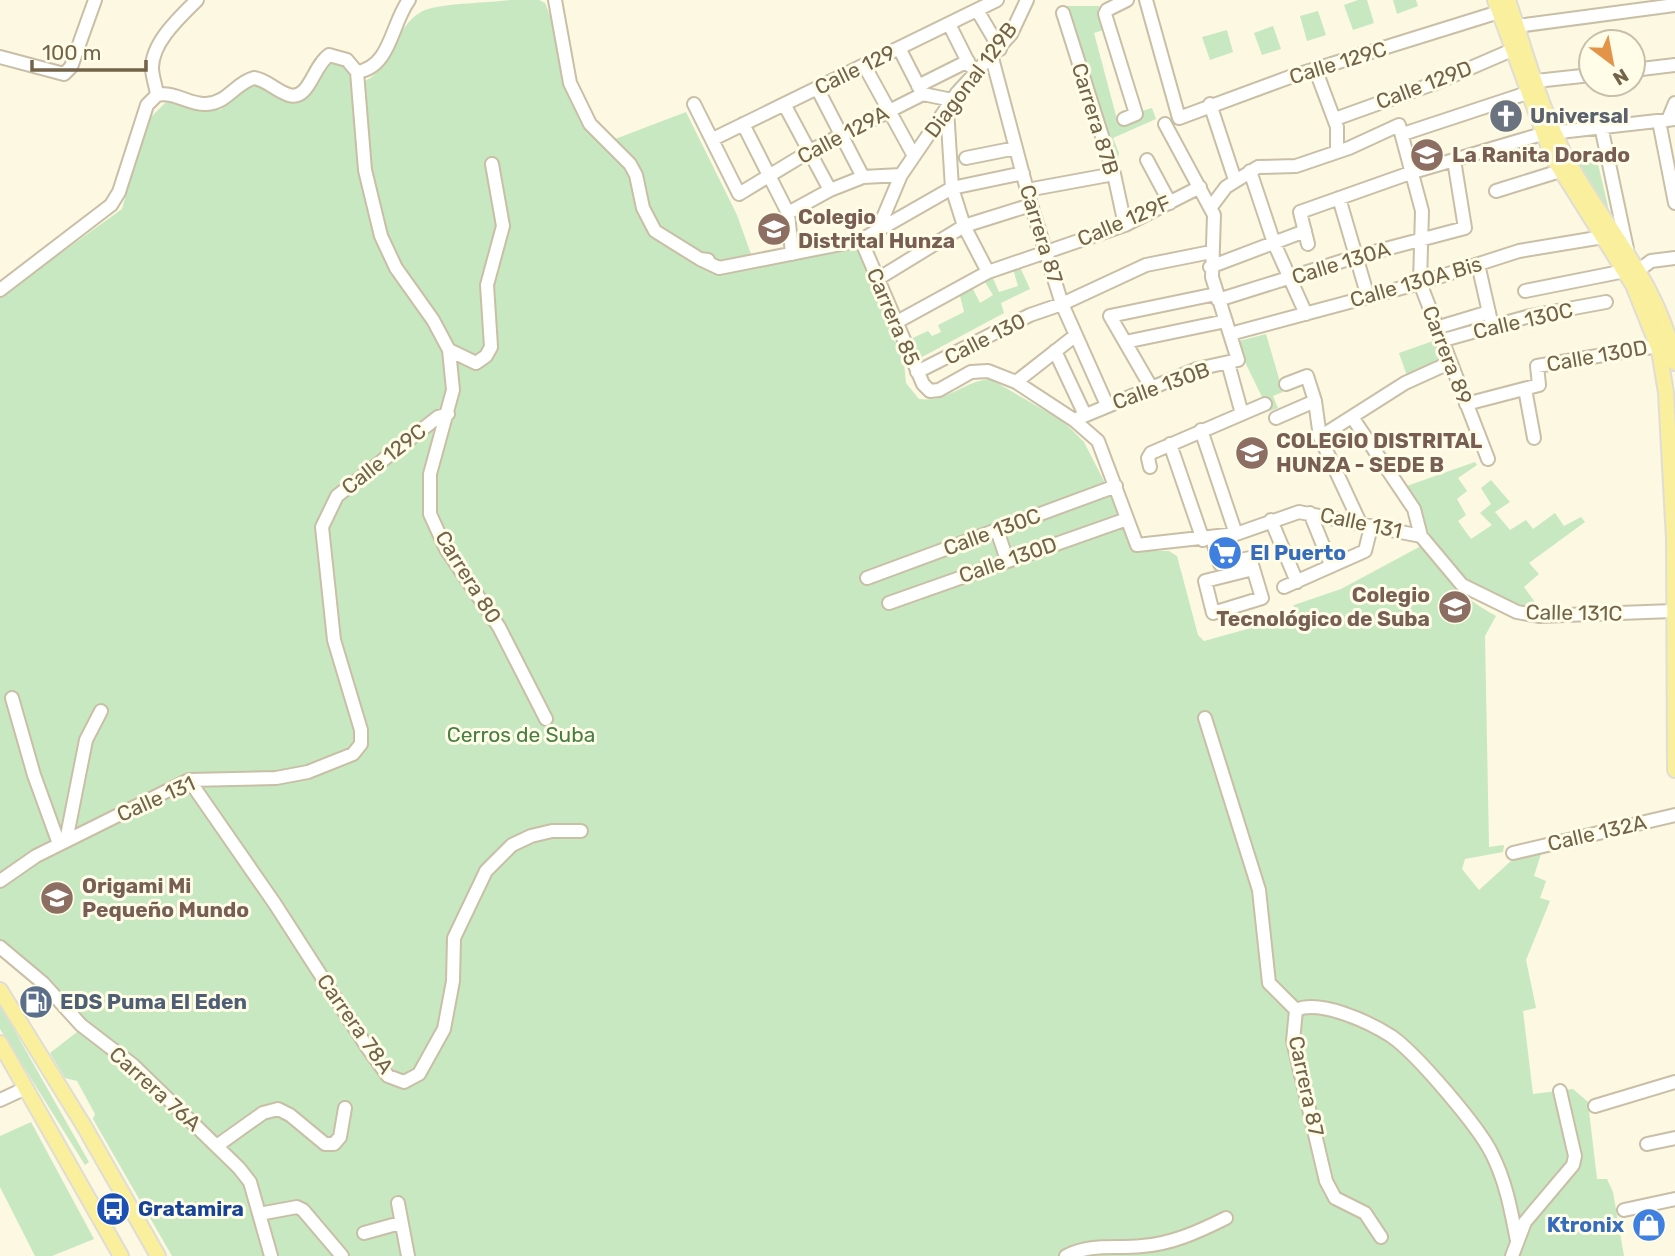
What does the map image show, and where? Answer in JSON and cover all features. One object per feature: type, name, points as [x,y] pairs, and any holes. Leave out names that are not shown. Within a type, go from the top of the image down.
[{"type":"main road","points":[[1508,0],[1532,87],[1560,171],[1603,237],[1632,270],[1661,314],[1675,363]]},
{"type":"main road","points":[[1497,6],[1512,50],[1532,87]]},
{"type":"main road","points":[[1548,133],[1628,252],[1658,346],[1666,393],[1675,541],[1675,770]]},
{"type":"main road","points":[[0,990],[84,1126],[158,1256]]},
{"type":"main road","points":[[0,1043],[121,1256]]},
{"type":"street","points":[[0,57],[64,74],[71,67],[95,0]]},
{"type":"street","points":[[157,95],[152,67],[155,53],[173,25],[197,0]]},
{"type":"street","points":[[157,95],[182,96],[207,104],[224,100],[254,78],[288,95],[300,94],[307,89],[319,62],[329,55],[347,60],[357,72],[368,71],[379,62],[409,0]]},
{"type":"street","points":[[555,0],[570,83],[590,124],[630,164],[636,175],[643,208],[655,231],[700,259],[724,266],[861,240],[876,234],[952,188],[1023,173]]},
{"type":"street","name":"Calle 129","points":[[713,139],[997,0]]},
{"type":"street","name":"Diagonal 129B","points":[[876,234],[901,175],[952,101],[971,67],[996,53],[1027,0]]},
{"type":"street","name":"Carrera 87B","points":[[1124,119],[1136,114],[1105,14],[1127,0]]},
{"type":"street","name":"Calle 129C","points":[[1146,0],[1179,118],[1210,104],[1316,71],[1497,6]]},
{"type":"street","points":[[1517,26],[1675,5]]},
{"type":"street","name":"Carrera 87","points":[[977,10],[996,53],[1027,190],[1062,304],[1107,405]]},
{"type":"street","name":"Carrera 87B","points":[[1063,13],[1114,174],[1125,225]]},
{"type":"street","points":[[949,24],[971,67]]},
{"type":"street","points":[[899,48],[920,90],[952,101]]},
{"type":"street","name":"Calle 129D","points":[[1335,119],[1438,82],[1512,50]]},
{"type":"street","points":[[864,65],[914,156]]},
{"type":"street","points":[[1647,68],[1675,65]]},
{"type":"street","name":"Calle 129A","points":[[713,139],[739,194],[810,151],[889,111],[946,72],[971,67]]},
{"type":"street","points":[[1316,71],[1335,119],[1338,152]]},
{"type":"street","name":"Carrera 80","points":[[357,72],[365,170],[382,236],[396,268],[433,320],[449,351],[453,390],[430,474],[430,514],[446,549],[499,627],[546,719]]},
{"type":"street","points":[[946,72],[952,101],[952,188],[964,226],[988,272]]},
{"type":"street","points":[[1211,207],[1235,180],[1266,165],[1296,166],[1532,87],[1577,78]]},
{"type":"street","points":[[817,88],[863,177]]},
{"type":"street","points":[[0,290],[111,205],[119,192],[148,105],[157,95]]},
{"type":"street","points":[[1675,103],[1667,120],[1675,203]]},
{"type":"street","points":[[694,104],[713,139]]},
{"type":"street","points":[[784,104],[831,190]]},
{"type":"street","points":[[1210,104],[1235,180]]},
{"type":"street","points":[[1210,267],[1274,243],[1306,238],[1300,212],[1413,172],[1548,133],[1667,120]]},
{"type":"street","points":[[743,124],[789,214],[792,254]]},
{"type":"street","points":[[1165,124],[1211,207],[1216,224],[1210,267],[1228,327],[1242,414]]},
{"type":"street","points":[[1601,126],[1628,252]]},
{"type":"street","name":"Carrera 89","points":[[1401,129],[1422,212],[1420,283],[1440,341],[1488,459]]},
{"type":"street","points":[[966,158],[1016,148]]},
{"type":"street","points":[[1147,160],[1170,203]]},
{"type":"street","name":"Calle 130A","points":[[1125,342],[1110,316],[1217,297],[1290,279],[1355,257],[1465,228],[1454,160]]},
{"type":"street","points":[[449,351],[476,363],[486,356],[491,347],[487,285],[492,261],[503,233],[492,164]]},
{"type":"street","points":[[1250,171],[1274,243],[1306,314]]},
{"type":"street","points":[[1496,191],[1560,171]]},
{"type":"street","points":[[1027,190],[1114,174]]},
{"type":"street","points":[[789,214],[831,190],[863,177],[901,175]]},
{"type":"street","name":"Calle 129F","points":[[895,323],[988,272],[1125,225],[1200,187]]},
{"type":"street","points":[[1339,198],[1368,297]]},
{"type":"street","points":[[876,280],[964,226],[1031,205]]},
{"type":"street","name":"Calle 130A Bis","points":[[1125,342],[1306,314],[1420,283],[1519,251],[1603,237]]},
{"type":"street","name":"Carrera 85","points":[[861,240],[917,372],[930,391],[939,390],[971,372],[988,371],[1016,382]]},
{"type":"street","name":"Calle 130","points":[[917,372],[1030,315],[1062,304],[1146,265],[1211,252]]},
{"type":"street","points":[[1525,291],[1632,270],[1651,261],[1675,258]]},
{"type":"street","points":[[1478,264],[1492,327]]},
{"type":"street","name":"Calle 130C","points":[[1440,341],[1606,302]]},
{"type":"street","points":[[1436,328],[1489,312]]},
{"type":"street","points":[[1076,335],[1016,382],[1080,417],[1098,441],[1127,519]]},
{"type":"street","points":[[1125,342],[1151,387]]},
{"type":"street","name":"Calle 130D","points":[[1466,404],[1539,386],[1537,366],[1658,346]]},
{"type":"street","name":"Calle 130B","points":[[1055,351],[1080,417],[1197,369],[1233,362]]},
{"type":"street","points":[[1320,437],[1405,383],[1449,363]]},
{"type":"street","points":[[1284,587],[1365,551],[1366,526],[1320,437],[1315,401],[1307,376],[1286,384]]},
{"type":"street","points":[[1525,389],[1534,438]]},
{"type":"street","points":[[1276,418],[1315,401]]},
{"type":"street","points":[[1150,467],[1149,455],[1265,404]]},
{"type":"street","name":"Calle 129C","points":[[362,744],[330,615],[330,584],[322,527],[337,496],[438,416],[448,414]]},
{"type":"street","points":[[1352,418],[1414,509],[1421,536]]},
{"type":"street","points":[[1201,430],[1236,534]]},
{"type":"street","points":[[1170,444],[1207,540],[1220,564],[1252,564]]},
{"type":"street","name":"Calle 130C","points":[[867,578],[1116,485]]},
{"type":"street","name":"Calle 131","points":[[1127,519],[1137,545],[1207,540],[1236,534],[1299,512],[1421,536]]},
{"type":"street","points":[[1310,513],[1331,565]]},
{"type":"street","name":"Calle 130D","points":[[888,603],[1127,519]]},
{"type":"street","points":[[1271,520],[1297,582]]},
{"type":"street","points":[[998,530],[1007,560]]},
{"type":"street","name":"Calle 131C","points":[[1421,536],[1462,585],[1517,612],[1560,616],[1673,611]]},
{"type":"street","points":[[1252,564],[1262,598],[1217,613],[1211,611],[1204,584],[1208,580],[1252,564]]},
{"type":"street","points":[[12,698],[34,775],[63,842]]},
{"type":"street","points":[[63,842],[86,740],[101,712]]},
{"type":"street","name":"Carrera 87","points":[[1205,718],[1259,890],[1269,983],[1296,1010],[1293,1041],[1325,1181],[1335,1198],[1364,1213],[1381,1237]]},
{"type":"street","name":"Calle 131","points":[[0,881],[63,842],[189,780],[276,778],[309,772],[353,754],[362,744]]},
{"type":"street","name":"Carrera 78A","points":[[189,780],[275,904],[367,1047],[388,1076],[404,1082],[419,1073],[444,1029],[453,981],[454,938],[486,871],[512,845],[531,835],[552,831],[580,831]]},
{"type":"street","name":"Calle 132A","points":[[1517,852],[1675,815]]},
{"type":"street","name":"Carrera 76A","points":[[0,947],[43,983],[81,1025],[133,1065],[165,1100],[218,1145],[250,1182],[271,1256]]},
{"type":"street","points":[[1296,1010],[1307,1005],[1324,1007],[1390,1035],[1412,1054],[1491,1150],[1507,1188],[1517,1241]]},
{"type":"street","points":[[1595,1105],[1675,1082]]},
{"type":"street","points":[[0,1100],[26,1088]]},
{"type":"street","points":[[1512,1256],[1525,1222],[1573,1165],[1575,1156],[1560,1091]]},
{"type":"street","points":[[218,1145],[263,1114],[278,1109],[329,1145],[340,1137],[345,1108]]},
{"type":"street","points":[[1647,1144],[1675,1139]]},
{"type":"street","points":[[1624,1210],[1675,1199]]},
{"type":"street","points":[[398,1203],[408,1256]]},
{"type":"street","points":[[259,1214],[297,1207],[342,1256]]},
{"type":"street","points":[[1066,1256],[1094,1246],[1143,1246],[1176,1240],[1226,1218]]},
{"type":"street","points":[[364,1233],[400,1223]]},
{"type":"green space","name":"Cerros de Suba","points":[[539,0],[545,3],[571,99],[589,132],[602,144],[686,112],[737,215],[756,268],[858,248],[904,363],[906,383],[919,399],[938,398],[990,379],[1063,421],[1084,442],[1105,483],[1132,551],[1169,551],[1177,556],[1198,635],[1204,641],[1258,626],[1292,611],[1294,605],[1341,589],[1421,546],[1454,586],[1496,616],[1485,636],[1489,847],[1504,845],[1503,852],[1465,859],[1462,869],[1479,890],[1511,861],[1541,854],[1534,876],[1546,881],[1540,898],[1550,901],[1526,960],[1536,1008],[1523,1011],[1533,1094],[1573,1089],[1588,1102],[1597,1179],[1607,1179],[1613,1192],[1624,1256],[172,1256],[93,1119],[95,1114],[77,1081],[65,1078],[50,1053],[86,1025],[0,946],[0,297],[122,209],[140,143],[150,118],[166,102],[220,110],[253,84],[289,101],[298,100],[329,64],[335,62],[365,81],[383,65],[401,32],[417,14],[446,5]]},
{"type":"green space","points":[[1367,0],[1374,23],[1353,30],[1344,5]]},
{"type":"green space","points":[[1393,0],[1416,0],[1418,6],[1397,14]]},
{"type":"green space","points":[[1065,6],[1099,6],[1107,29],[1094,33],[1118,123],[1142,118],[1142,111],[1152,108],[1156,119],[1113,138],[1119,153],[1116,170]]},
{"type":"green space","points":[[1318,11],[1326,35],[1307,41],[1300,16]]},
{"type":"green space","points":[[1273,26],[1281,49],[1262,55],[1254,33]]},
{"type":"green space","points":[[1227,30],[1233,52],[1210,60],[1202,37]]},
{"type":"green space","points":[[1595,151],[1610,215],[1574,156]]},
{"type":"green space","points":[[1020,267],[1030,289],[1001,303],[1004,313],[922,357],[923,363],[918,365],[906,341],[928,331],[932,336],[941,332],[938,325],[964,312],[959,292],[971,285],[980,303],[993,295],[983,279],[992,276],[999,292],[1018,286],[1013,269]]},
{"type":"green space","points":[[1266,334],[1283,392],[1273,396],[1278,408],[1269,411],[1235,342]]},
{"type":"green space","points":[[1433,341],[1441,364],[1407,376],[1399,353]]},
{"type":"green space","points":[[1475,462],[1477,465],[1458,478],[1467,491],[1457,499],[1466,515],[1458,521],[1471,539],[1492,525],[1480,513],[1491,504],[1481,488],[1491,480],[1510,502],[1495,512],[1510,530],[1526,520],[1533,529],[1555,513],[1564,526],[1581,517],[1585,522],[1529,563],[1539,574],[1524,587],[1540,609],[1509,602],[1467,582],[1441,552],[1401,488]]},
{"type":"green space","points":[[0,1005],[89,1162],[85,1165],[0,1029]]},
{"type":"green space","points":[[31,1122],[94,1239],[52,1256],[35,1256],[0,1187],[0,1136]]},
{"type":"place","name":"Universal","points":[[1506,116]]},
{"type":"place","name":"La Ranita Dorado","points":[[1427,155]]},
{"type":"place","name":"Colegio Distrital Hunza","points":[[774,229]]},
{"type":"place","name":"COLEGIO DISTRITAL HUNZA - SEDE B","points":[[1252,453]]},
{"type":"place","name":"El Puerto","points":[[1225,553]]},
{"type":"place","name":"Colegio Tecnológico de Suba","points":[[1455,607]]},
{"type":"place","name":"Origami Mi Pequeño Mundo","points":[[57,898]]},
{"type":"place","name":"EDS Puma El Eden","points":[[36,1002]]},
{"type":"place","name":"Gratamira","points":[[113,1209]]},
{"type":"place","name":"Ktronix","points":[[1649,1225]]}]
